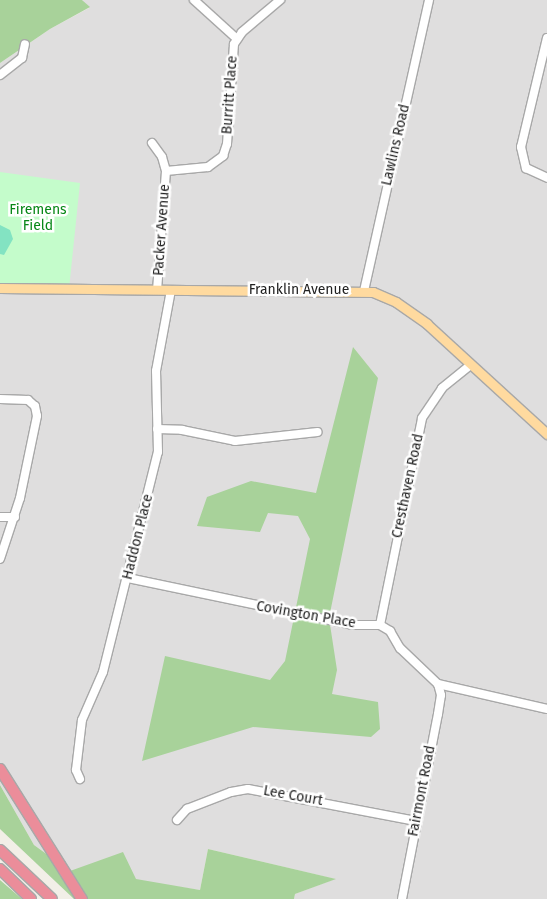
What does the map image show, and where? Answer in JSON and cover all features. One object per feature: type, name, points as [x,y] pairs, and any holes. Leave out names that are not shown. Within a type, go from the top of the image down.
[{"type":"highway","points":[[0,769],[82,899]]},
{"type":"highway","points":[[0,850],[52,899]]},
{"type":"highway","points":[[0,870],[31,899]]},
{"type":"main road","name":"Franklin Avenue","points":[[0,288],[364,291],[384,296],[413,314],[547,434]]},
{"type":"street","points":[[194,0],[237,39]]},
{"type":"street","name":"Burritt Place","points":[[205,167],[219,161],[226,151],[232,52],[237,39],[280,0]]},
{"type":"street","name":"Lawlins Road","points":[[364,291],[429,0]]},
{"type":"street","points":[[547,38],[521,146],[526,168],[547,178]]},
{"type":"street","points":[[0,75],[22,58],[25,44]]},
{"type":"street","name":"Packer Avenue","points":[[152,143],[162,157],[166,171],[157,290]]},
{"type":"street","name":"Packer Avenue","points":[[166,171],[205,167]]},
{"type":"street","name":"Haddon Place","points":[[80,779],[76,770],[82,720],[103,672],[158,452],[156,371],[171,290]]},
{"type":"street","name":"Cresthaven Road","points":[[380,625],[422,418],[442,388],[470,365]]},
{"type":"street","points":[[0,399],[28,400],[37,411],[15,517],[0,559]]},
{"type":"street","points":[[157,429],[182,430],[235,441],[318,432]]},
{"type":"street","points":[[0,517],[15,517]]},
{"type":"street","name":"Covington Place","points":[[128,578],[344,624],[380,625]]},
{"type":"street","points":[[380,625],[390,631],[400,648],[438,684],[547,709]]},
{"type":"street","name":"Fairmont Road","points":[[402,899],[438,714],[441,695],[438,684]]},
{"type":"street","name":"Lee Court","points":[[177,820],[187,809],[231,792],[248,789],[416,821]]},
{"type":"shaded area","points":[[82,0],[547,0],[547,899],[294,899],[295,894],[335,879],[208,849],[200,890],[70,871],[34,845],[0,785],[0,63],[50,29],[89,8]]},
{"type":"green space","points":[[0,0],[82,0],[90,7],[50,29],[0,63]]},
{"type":"green space","name":"Firemens Field","points":[[0,172],[80,183],[69,289],[0,288]]},
{"type":"green space","points":[[0,225],[10,230],[13,239],[4,255],[0,254]]},
{"type":"green space","points":[[353,347],[378,378],[329,618],[337,670],[332,694],[378,702],[380,729],[371,737],[253,727],[142,761],[165,656],[270,680],[285,661],[310,539],[298,516],[268,513],[260,532],[197,526],[207,497],[251,481],[316,493]]},
{"type":"green space","points":[[0,785],[34,845],[70,871],[123,852],[136,879],[200,890],[208,849],[336,879],[295,894],[294,899],[74,899],[0,829]]},
{"type":"green space","points":[[0,880],[22,899],[0,899]]}]
